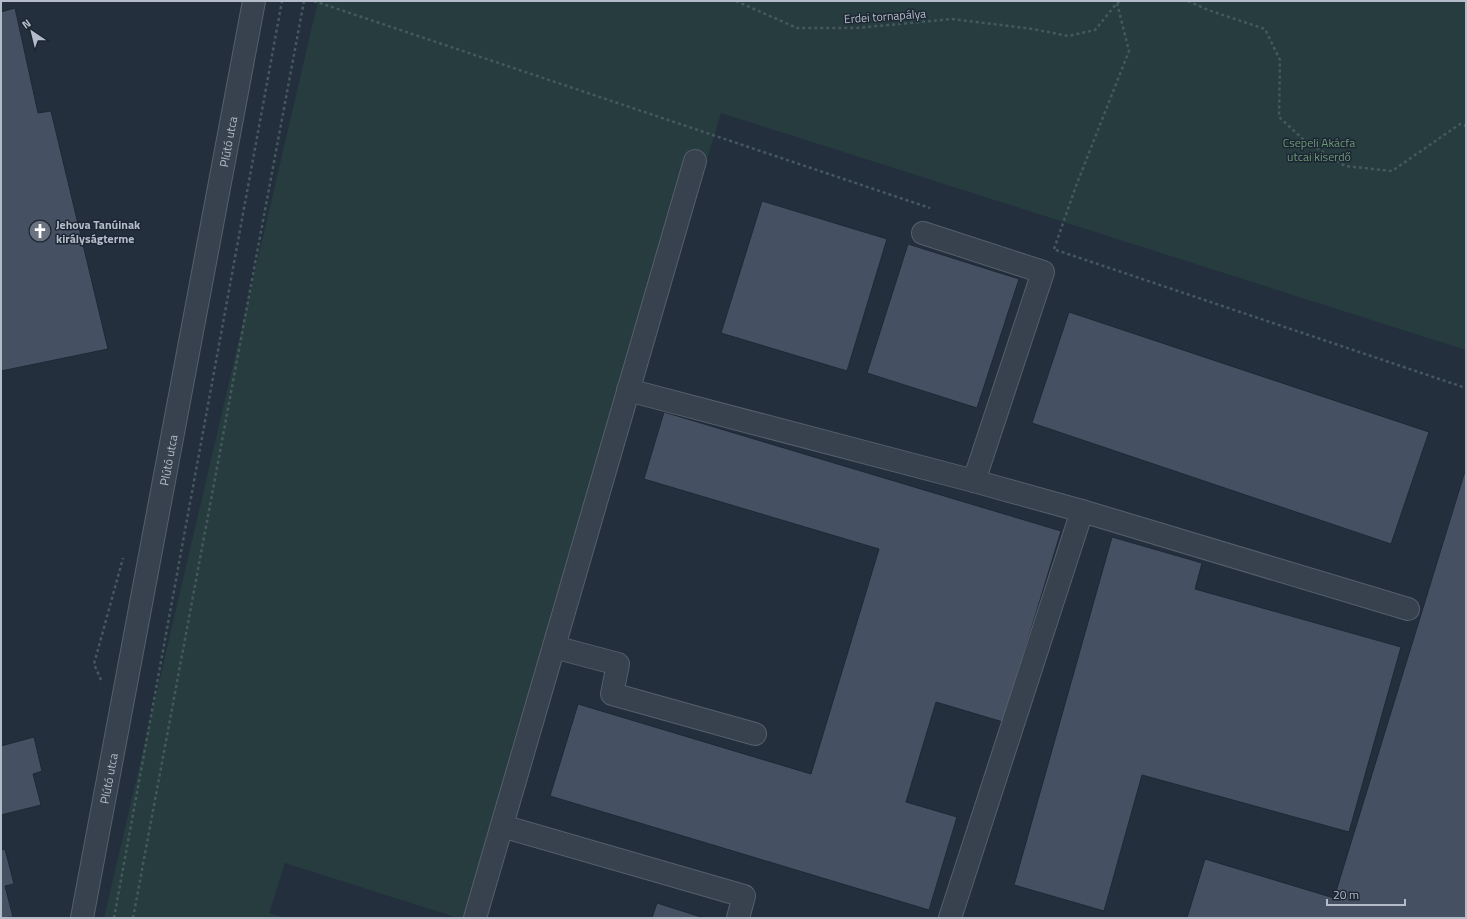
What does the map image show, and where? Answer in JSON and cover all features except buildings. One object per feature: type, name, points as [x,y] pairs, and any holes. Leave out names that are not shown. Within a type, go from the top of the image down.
[{"type":"street","name":"Plútó utca","points":[[82,918],[254,1]]},
{"type":"street","points":[[475,918],[695,161]]},
{"type":"street","points":[[923,233],[1042,272],[974,481]]},
{"type":"street","points":[[628,390],[974,481],[1408,609]]},
{"type":"street","points":[[950,918],[1082,512]]},
{"type":"street","points":[[554,647],[618,664],[612,694],[755,734]]},
{"type":"street","points":[[502,826],[744,896],[738,918]]},
{"type":"path","points":[[114,918],[282,1]]},
{"type":"path","points":[[133,918],[304,1]]},
{"type":"path","points":[[314,1],[933,209]]},
{"type":"path","name":"Erdei tornapálya","points":[[736,1],[797,28],[856,28],[952,19],[1033,29],[1068,36],[1095,30],[1118,2],[1121,1]]},
{"type":"path","points":[[1188,1],[1208,10],[1265,29],[1280,60],[1279,117],[1304,140],[1346,166],[1392,171],[1460,124],[1466,126]]},
{"type":"path","points":[[1054,250],[1076,186],[1129,51],[1118,2]]},
{"type":"path","points":[[1046,247],[1466,388]]},
{"type":"green space","name":"Csepeli Akácfa utcai kiserdő","points":[[318,1],[1466,1],[1466,350],[721,113],[478,918],[458,918],[285,863],[269,913],[285,918],[104,918]]},
{"type":"place","name":"Jehova Tanúinak királyságterme","points":[[40,231]]}]
